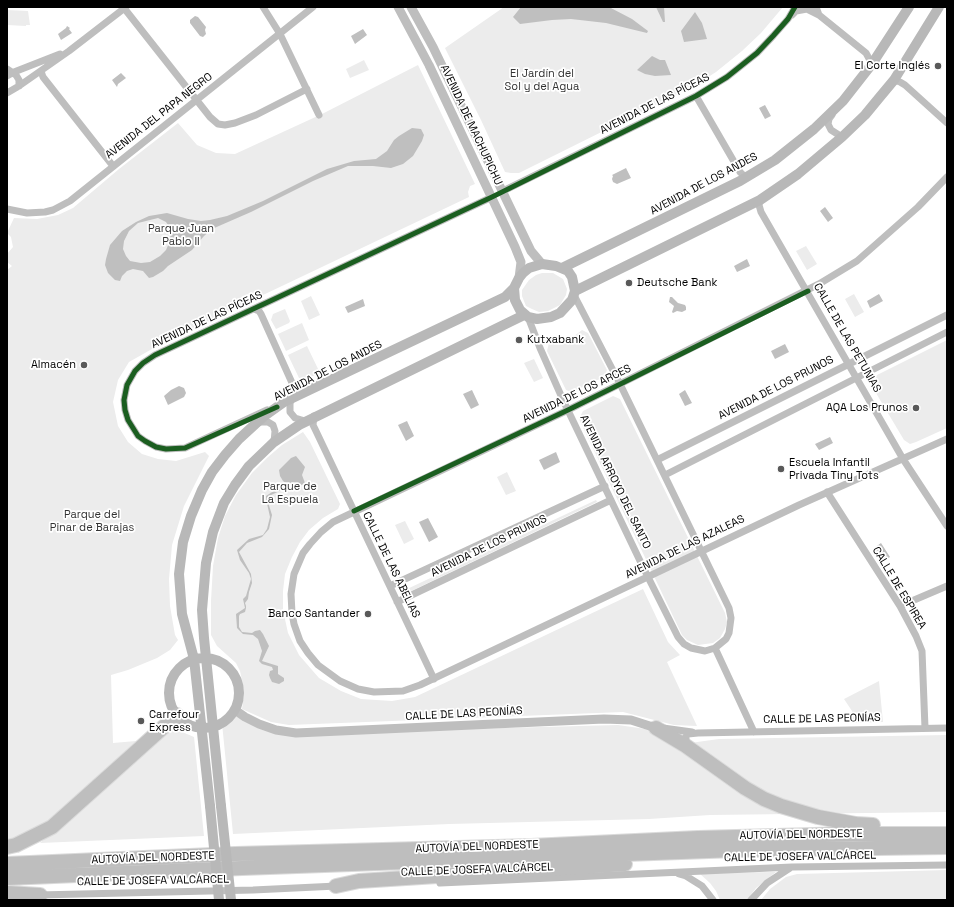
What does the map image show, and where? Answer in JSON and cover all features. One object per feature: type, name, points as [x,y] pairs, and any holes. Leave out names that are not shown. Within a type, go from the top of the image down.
[{"type":"highway","points":[[7,847],[16,845],[52,827],[177,715]]},
{"type":"highway","points":[[656,728],[686,746],[748,790],[764,799],[789,808],[818,817],[856,824],[947,828]]},
{"type":"highway","name":"AUTOVÍA DEL NORDESTE","points":[[7,864],[235,854],[531,846],[698,838],[852,834],[947,834]]},
{"type":"highway","name":"AUTOVÍA DEL NORDESTE","points":[[7,878],[250,867],[736,850],[947,847]]},
{"type":"highway","points":[[336,886],[359,881],[706,857],[736,850]]},
{"type":"highway","points":[[7,893],[40,895]]},
{"type":"main road","name":"AVENIDA DE LOS ANDES","points":[[562,268],[747,177],[775,160],[814,129],[843,101],[872,64],[909,7]]},
{"type":"main road","points":[[575,293],[572,277],[568,272],[562,268],[550,264],[542,264],[529,268],[519,278],[514,288],[517,306],[526,316],[543,319],[560,313],[568,306],[575,293],[760,200],[798,174],[842,137],[865,115],[894,80],[939,7]]},
{"type":"main road","name":"AVENIDA DE LOS ANDES","points":[[220,900],[194,659],[182,614],[179,574],[183,542],[191,516],[202,490],[212,472],[230,450],[253,426],[277,406],[294,396],[505,297],[514,288]]},
{"type":"main road","points":[[231,900],[202,610],[206,563],[213,532],[224,503],[249,466],[274,442],[309,419],[526,316]]},
{"type":"main road","points":[[207,657],[218,660],[228,666],[235,676],[239,687],[239,698],[236,710],[226,720],[214,727],[202,728],[188,724],[177,715],[170,700],[169,691],[170,682],[180,667],[194,659],[207,657]]},
{"type":"street","points":[[263,7],[280,34],[318,115]]},
{"type":"street","name":"AVENIDA DEL PAPA NEGRO","points":[[7,209],[31,213],[45,212],[53,210],[70,200],[313,7]]},
{"type":"street","name":"AVENIDA DE MACHUPICHU","points":[[398,7],[429,65],[519,256],[521,269],[519,278]]},
{"type":"street","name":"AVENIDA DE MACHUPICHU","points":[[411,7],[433,48],[531,251],[542,264]]},
{"type":"street","name":"AVENIDA DE LAS PÍCEAS","points":[[503,191],[696,96],[726,77],[757,53],[788,19],[795,7]]},
{"type":"street","points":[[816,7],[819,15]]},
{"type":"street","points":[[7,92],[19,86],[41,71],[125,8],[210,117],[218,124],[225,125],[235,123],[256,115],[307,90]]},
{"type":"street","points":[[788,19],[796,11],[807,8],[819,15],[866,53],[872,64]]},
{"type":"street","points":[[7,76],[10,71],[69,51]]},
{"type":"street","points":[[10,71],[19,80],[19,86]]},
{"type":"street","points":[[41,71],[43,77],[113,166]]},
{"type":"street","points":[[894,80],[905,85],[947,123]]},
{"type":"street","points":[[696,96],[740,172],[747,177]]},
{"type":"street","name":"AVENIDA DE LOS ANDES","points":[[842,137],[831,130],[828,124],[829,119],[841,106],[843,101]]},
{"type":"street","name":"AVENIDA DE LOS ARCES","points":[[434,679],[403,691],[382,693],[358,689],[345,684],[331,676],[313,659],[300,641],[294,624],[291,603],[292,584],[298,563],[310,544],[321,532],[333,522],[354,511],[568,410],[808,291],[856,261],[918,207],[947,178]]},
{"type":"street","points":[[492,197],[503,191]]},
{"type":"street","name":"AVENIDA DE LAS PÍCEAS","points":[[277,406],[185,448],[175,450],[156,447],[145,441],[131,427],[125,410],[124,400],[127,385],[135,371],[143,363],[155,355],[492,197]]},
{"type":"street","name":"CALLE DE LAS PETUNIAS","points":[[760,200],[759,208],[903,459],[947,526]]},
{"type":"street","points":[[575,293],[729,608],[731,628],[726,639],[715,648],[754,732]]},
{"type":"street","points":[[254,309],[259,311],[261,314],[291,380],[294,389],[294,396],[290,403],[290,412],[295,418],[309,419]]},
{"type":"street","name":"AVENIDA DE LOS PRUNOS","points":[[657,460],[947,315]]},
{"type":"street","name":"AVENIDA ARROYO DEL SANTO","points":[[526,316],[568,410],[678,637],[684,644],[698,651],[705,651],[715,648]]},
{"type":"street","points":[[664,475],[947,332]]},
{"type":"street","name":"CALLE DE LAS ABELIAS","points":[[309,419],[434,679]]},
{"type":"street","points":[[253,426],[262,422],[268,422],[273,425],[275,431],[274,442]]},
{"type":"street","name":"AVENIDA DE LAS AZALEAS","points":[[434,679],[701,551],[947,438]]},
{"type":"street","name":"AVENIDA DE LOS PRUNOS","points":[[390,586],[605,486]]},
{"type":"street","name":"CALLE DE ESPIREA","points":[[827,492],[900,606],[916,636],[922,652],[925,728]]},
{"type":"street","name":"AVENIDA DE LOS PRUNOS","points":[[397,602],[611,500]]},
{"type":"street","points":[[900,606],[947,586]]},
{"type":"street","name":"CALLE DE LAS PEONÍAS","points":[[236,710],[245,717],[259,724],[276,730],[296,733],[604,719],[632,720],[656,728],[698,733],[947,728]]},
{"type":"street","points":[[686,746],[686,736],[688,734],[698,733]]},
{"type":"street","name":"CALLE DE JOSEFA VALCÁRCEL","points":[[7,897],[501,881],[792,867],[947,865]]},
{"type":"street","points":[[750,900],[767,883],[792,867]]},
{"type":"street","points":[[673,872],[686,876],[695,881],[702,886],[713,900]]},
{"type":"green space","name":"El Jardín del Sol y del Agua","points":[[504,7],[783,7],[761,33],[742,51],[716,72],[694,86],[519,173],[511,173],[505,172],[445,48]]},
{"type":"green space","points":[[7,10],[28,11],[30,25],[7,25]]},
{"type":"green space","points":[[364,60],[369,70],[350,78],[346,69]]},
{"type":"green space","points":[[418,65],[475,184],[470,186],[468,192],[469,197],[152,349],[129,362],[118,380],[113,402],[118,426],[128,442],[142,454],[158,459],[176,461],[205,452],[209,456],[184,506],[172,545],[169,579],[170,606],[175,635],[178,640],[170,650],[157,658],[128,670],[111,675],[113,743],[136,741],[71,802],[38,830],[7,843],[7,270],[12,266],[7,262],[7,254],[13,247],[11,237],[7,233],[14,218],[37,219],[58,215],[73,208],[119,169],[178,123],[197,145],[216,153],[235,154],[322,114]]},
{"type":"green space","points":[[806,246],[817,264],[807,270],[796,251]]},
{"type":"green space","points":[[542,273],[553,273],[563,279],[567,289],[566,295],[560,305],[548,311],[539,312],[526,306],[522,296],[522,290],[529,280]]},
{"type":"green space","points":[[854,294],[864,312],[855,317],[845,299]]},
{"type":"green space","points":[[311,296],[320,315],[309,320],[301,301]]},
{"type":"green space","points":[[285,309],[290,321],[289,323],[276,329],[271,320],[273,314]]},
{"type":"green space","points":[[302,323],[309,340],[286,351],[278,334]]},
{"type":"green space","points":[[582,330],[588,333],[607,370],[604,377],[572,392],[566,390],[547,351],[549,343],[555,344],[569,340]]},
{"type":"green space","name":"AQA Los Prunos","points":[[947,340],[947,428],[910,444],[904,440],[873,388],[873,382],[877,375]]},
{"type":"green space","points":[[307,346],[320,373],[308,378],[299,378],[288,355]]},
{"type":"green space","points":[[534,359],[543,378],[534,382],[524,363]]},
{"type":"green space","points":[[613,396],[620,399],[725,613],[727,622],[725,629],[720,638],[713,643],[698,645],[687,640],[682,635],[579,419],[583,411]]},
{"type":"green space","name":"Parque de La Espuela","points":[[303,432],[310,442],[340,504],[338,509],[323,518],[309,530],[300,542],[285,574],[283,610],[288,633],[299,655],[319,678],[341,691],[361,699],[392,701],[415,697],[643,589],[668,642],[680,655],[667,662],[697,726],[674,725],[623,712],[289,725],[271,722],[242,709],[244,695],[240,671],[236,663],[217,646],[211,635],[213,566],[218,538],[225,516],[236,495],[252,473],[282,445]]},
{"type":"green space","points":[[507,472],[516,491],[506,495],[497,477]]},
{"type":"green space","points":[[596,500],[597,502],[407,593],[405,590]]},
{"type":"green space","points":[[405,521],[414,539],[404,544],[395,525]]},
{"type":"green space","points":[[879,681],[883,722],[853,723],[852,711],[844,699]]},
{"type":"green space","points":[[235,716],[277,734],[618,725],[646,729],[690,743],[719,739],[947,735],[947,812],[710,815],[649,819],[449,824],[233,834],[222,723]]},
{"type":"green space","points":[[173,728],[194,737],[204,836],[40,843]]},
{"type":"green space","points":[[947,870],[947,900],[761,900],[770,889],[786,877],[797,874]]},
{"type":"green space","points":[[776,872],[756,888],[747,900],[720,900],[710,883],[699,873]]},
{"type":"shaded area","points":[[521,7],[609,7],[632,19],[648,31],[647,33],[606,23],[571,19],[520,24],[513,17]]},
{"type":"shaded area","points":[[656,7],[664,7],[665,22],[663,22]]},
{"type":"shaded area","points":[[695,12],[702,23],[707,39],[684,42],[681,31]]},
{"type":"shaded area","points":[[195,16],[198,17],[206,27],[206,34],[203,37],[200,36],[190,23],[190,20]]},
{"type":"shaded area","points":[[67,26],[70,28],[69,29],[72,33],[61,40],[58,34]]},
{"type":"shaded area","points":[[363,29],[367,35],[355,44],[351,36]]},
{"type":"shaded area","points":[[652,56],[660,60],[665,60],[671,75],[655,76],[645,74],[637,70]]},
{"type":"shaded area","points":[[121,73],[126,78],[118,84],[117,87],[112,80]]},
{"type":"shaded area","points":[[765,105],[771,116],[765,119],[759,108]]},
{"type":"shaded area","points":[[412,128],[421,129],[424,135],[413,156],[403,164],[391,168],[348,166],[313,181],[251,212],[212,229],[192,250],[153,277],[149,278],[143,271],[133,269],[127,271],[122,276],[120,281],[115,280],[108,273],[105,265],[110,245],[122,231],[136,222],[149,216],[167,213],[201,221],[227,216],[263,201],[327,169],[354,161],[376,159],[387,151],[394,140]],"holes":[[[158,218],[166,222],[171,230],[170,241],[166,250],[150,262],[141,263],[130,261],[123,249],[124,241],[129,231],[138,223]]]},
{"type":"shaded area","points":[[626,168],[631,178],[617,184],[613,182],[612,175]]},
{"type":"shaded area","points":[[825,207],[833,218],[828,222],[820,211]]},
{"type":"shaded area","points":[[747,259],[750,266],[737,272],[734,266]]},
{"type":"shaded area","points":[[879,294],[883,301],[870,308],[867,301]]},
{"type":"shaded area","points":[[670,297],[678,303],[685,305],[686,310],[673,313],[674,306],[669,302]]},
{"type":"shaded area","points":[[363,299],[365,306],[348,313],[345,307]]},
{"type":"shaded area","points":[[785,344],[789,352],[775,359],[771,351]]},
{"type":"shaded area","points":[[179,386],[184,388],[186,393],[184,397],[168,405],[164,396]]},
{"type":"shaded area","points":[[472,390],[479,405],[471,409],[463,394]]},
{"type":"shaded area","points":[[685,390],[692,403],[685,406],[679,394]]},
{"type":"shaded area","points":[[407,421],[414,436],[406,441],[398,425]]},
{"type":"shaded area","points":[[830,437],[833,443],[819,450],[815,444]]},
{"type":"shaded area","points":[[556,452],[560,462],[544,470],[539,460]]},
{"type":"shaded area","points":[[296,456],[305,467],[302,475],[305,483],[302,485],[294,482],[288,487],[269,496],[267,499],[272,515],[269,529],[262,537],[247,543],[239,552],[251,574],[252,583],[248,599],[245,603],[246,608],[245,612],[239,616],[239,627],[242,632],[252,633],[260,630],[263,634],[269,646],[262,661],[278,666],[278,674],[284,678],[284,681],[279,684],[272,682],[270,678],[270,671],[273,670],[272,667],[262,664],[259,661],[262,651],[258,639],[253,635],[243,634],[237,628],[236,614],[245,608],[243,599],[246,596],[251,579],[249,573],[240,560],[237,550],[249,539],[263,535],[267,529],[270,517],[266,496],[280,487],[288,485],[280,476],[279,470],[291,458]]},
{"type":"shaded area","points":[[428,518],[438,537],[429,542],[419,522]]},
{"type":"shaded area","points":[[881,543],[890,557],[883,561],[874,548]]},
{"type":"cycle path","points":[[277,407],[185,448],[166,449],[156,447],[138,436],[128,420],[124,400],[127,385],[135,371],[143,363],[155,355],[492,197],[696,96],[727,77],[757,53],[788,19],[795,7]]},
{"type":"cycle path","points":[[354,511],[568,410],[808,291]]},
{"type":"place","name":"El Corte Inglés","points":[[938,66]]},
{"type":"place","name":"Deutsche Bank","points":[[629,283]]},
{"type":"place","name":"Kutxabank","points":[[519,340]]},
{"type":"place","name":"Almacén","points":[[84,365]]},
{"type":"place","name":"AQA Los Prunos","points":[[916,408]]},
{"type":"place","name":"Escuela Infantil Privada Tiny Tots","points":[[781,469]]},
{"type":"place","name":"Banco Santander","points":[[368,614]]},
{"type":"place","name":"Carrefour Express","points":[[141,721]]},
{"type":"park label","name":"Parque Juan Pablo II","points":[[181,235]]},
{"type":"park label","name":"Parque del Pinar de Barajas","points":[[92,521]]}]
